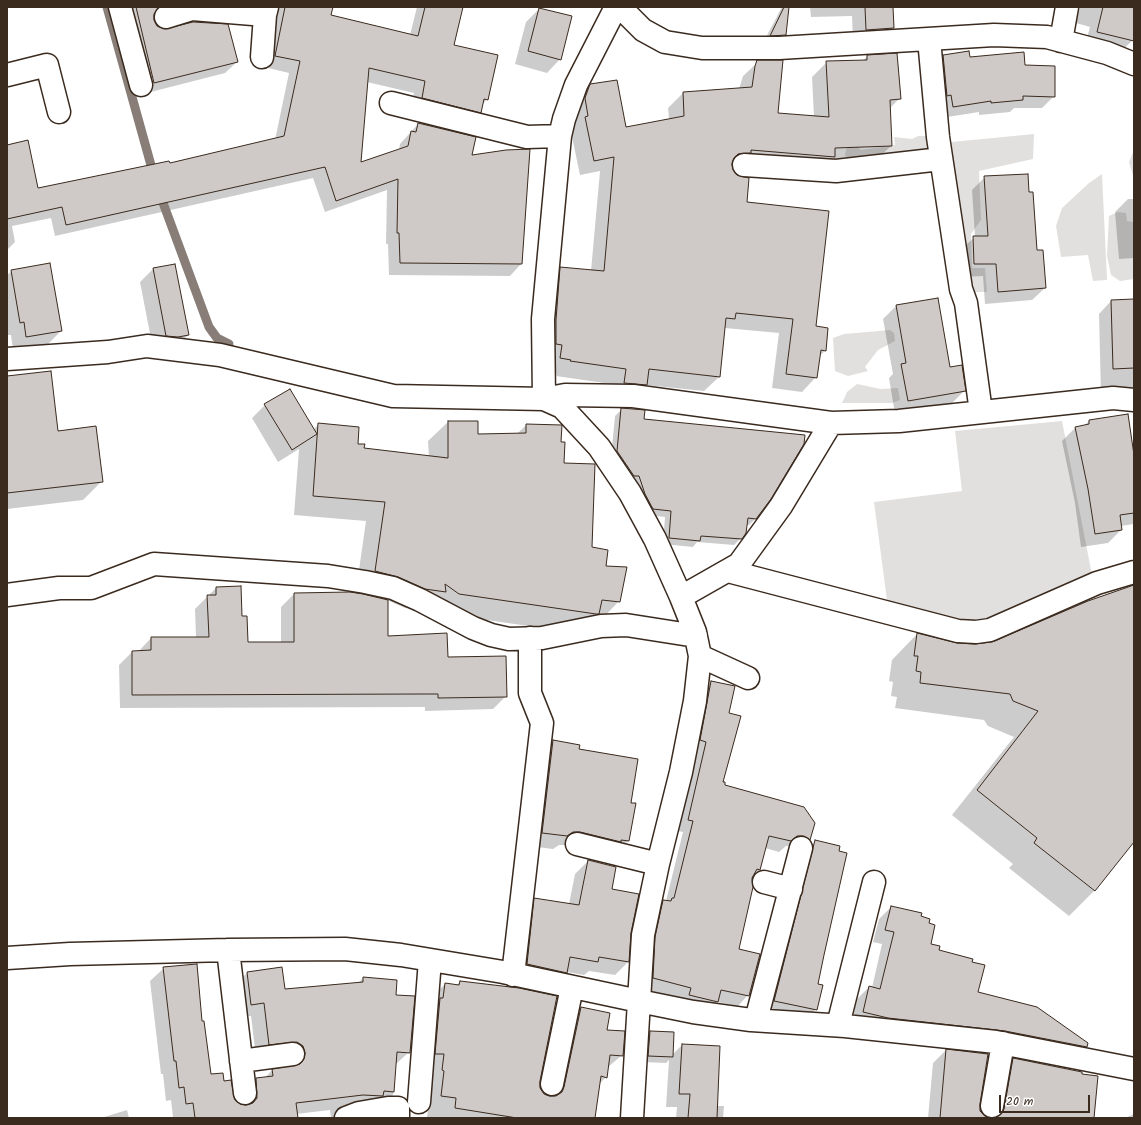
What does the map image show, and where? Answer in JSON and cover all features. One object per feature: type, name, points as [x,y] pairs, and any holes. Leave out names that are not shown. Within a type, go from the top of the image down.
[{"type":"street","points":[[120,7],[141,85]]},
{"type":"street","points":[[544,399],[543,320],[560,136],[564,119],[576,85],[616,7]]},
{"type":"street","points":[[620,7],[643,30],[665,42],[702,48],[779,48],[994,35],[1047,37],[1107,53],[1134,64]]},
{"type":"street","points":[[1061,41],[1067,7]]},
{"type":"street","points":[[166,16],[192,9],[266,11],[262,57]]},
{"type":"street","points":[[928,39],[941,159],[961,289],[966,303],[980,412]]},
{"type":"street","points":[[7,75],[47,65],[59,112]]},
{"type":"street","points":[[391,103],[527,138],[560,136]]},
{"type":"street","points":[[744,165],[836,171],[941,159]]},
{"type":"street","points":[[7,359],[108,352],[147,346],[220,355],[393,396],[544,399],[565,395],[633,396],[831,423],[899,421],[1113,398],[1134,400]]},
{"type":"street","points":[[544,399],[562,407],[599,447],[630,493],[655,539],[681,597],[698,646],[695,701],[681,772],[658,864],[643,935],[632,1118]]},
{"type":"street","points":[[681,597],[739,564],[781,506],[831,423]]},
{"type":"street","points":[[7,594],[59,588],[91,588],[154,564],[328,576],[392,588],[420,600],[473,628],[491,635],[510,638],[542,638],[601,626],[626,625],[698,646],[748,678]]},
{"type":"street","points":[[728,571],[958,631],[976,632],[990,630],[1097,583],[1134,572]]},
{"type":"street","points":[[513,975],[542,722],[530,694],[530,638]]},
{"type":"street","points":[[577,844],[658,864]]},
{"type":"street","points":[[756,1020],[801,848]]},
{"type":"street","points":[[764,882],[791,889]]},
{"type":"street","points":[[838,1025],[874,882]]},
{"type":"street","points":[[7,958],[70,954],[345,949],[430,960],[513,975],[693,1012],[756,1020],[838,1025],[1003,1043],[1134,1069]]},
{"type":"street","points":[[228,950],[245,1092]]},
{"type":"street","points":[[419,1102],[430,960]]},
{"type":"street","points":[[552,1084],[572,987]]},
{"type":"street","points":[[992,1106],[1003,1043]]},
{"type":"street","points":[[241,1061],[293,1054]]},
{"type":"street","points":[[346,1118],[359,1113],[388,1108],[398,1108],[398,1118]]},
{"type":"shaded area","points":[[1034,134],[1033,159],[979,171],[981,220],[971,234],[972,268],[985,268],[987,292],[970,292],[949,145],[952,142]]},
{"type":"shaded area","points":[[918,136],[927,136],[933,142],[931,148],[851,164],[845,155],[847,146],[856,145],[861,150],[895,145],[894,137],[912,139]]},
{"type":"shaded area","points":[[1134,150],[1134,179],[1129,162]]},
{"type":"shaded area","points":[[1102,174],[1107,280],[1093,281],[1088,255],[1061,257],[1056,226],[1062,208],[1089,183]]},
{"type":"shaded area","points":[[1118,212],[1126,213],[1127,221],[1134,222],[1134,279],[1120,281],[1111,275],[1107,256],[1109,216]]},
{"type":"shaded area","points":[[890,330],[894,333],[895,341],[878,350],[865,367],[868,371],[848,376],[835,371],[833,338],[844,334]]},
{"type":"shaded area","points":[[857,384],[881,389],[898,388],[900,400],[892,403],[842,403],[847,392]]},
{"type":"shaded area","points":[[1062,421],[1093,580],[978,629],[888,608],[874,502],[962,491],[955,431]]},
{"type":"building","points":[[136,7],[159,7],[154,14],[154,20],[157,26],[164,29],[193,22],[228,24],[238,62],[154,83]]},
{"type":"building","points":[[285,7],[333,7],[331,15],[418,36],[425,7],[463,7],[454,45],[498,55],[488,100],[484,99],[481,113],[422,98],[425,81],[369,68],[361,162],[408,146],[411,131],[416,132],[418,123],[476,137],[472,155],[506,150],[530,149],[522,264],[400,263],[399,233],[397,233],[398,179],[336,201],[325,167],[66,225],[62,207],[7,219],[7,145],[28,140],[38,188],[169,161],[170,163],[284,136],[300,61],[275,56]]},
{"type":"building","points":[[784,7],[789,7],[786,35],[770,36]]},
{"type":"building","points":[[865,7],[893,7],[894,28],[866,30]]},
{"type":"building","points":[[1103,7],[1134,7],[1134,41],[1097,32]]},
{"type":"building","points":[[539,8],[572,16],[561,60],[528,51]]},
{"type":"building","points":[[969,51],[970,57],[1024,52],[1025,65],[1055,66],[1055,97],[1023,96],[1023,100],[991,103],[991,101],[953,107],[951,95],[947,96],[943,55]]},
{"type":"building","points":[[897,53],[901,99],[890,100],[892,146],[835,148],[835,157],[751,150],[751,153],[738,154],[734,158],[732,164],[733,170],[737,175],[749,178],[747,202],[829,211],[816,326],[828,328],[826,351],[821,350],[817,378],[786,374],[793,319],[736,313],[735,319],[726,318],[720,377],[649,369],[647,385],[624,383],[626,369],[570,361],[571,360],[560,358],[562,345],[556,344],[556,320],[560,267],[604,271],[614,157],[594,161],[585,117],[588,116],[585,98],[590,84],[617,80],[626,127],[684,116],[683,92],[752,87],[757,60],[783,60],[778,113],[829,117],[826,61],[867,60],[867,55]]},
{"type":"building","points":[[1028,174],[1029,192],[1033,192],[1037,250],[1043,250],[1046,288],[998,292],[996,264],[974,264],[973,236],[988,236],[984,176]]},
{"type":"building","points":[[50,263],[62,331],[26,337],[24,322],[20,323],[11,270]]},
{"type":"building","points":[[175,264],[189,335],[178,337],[166,336],[153,268]]},
{"type":"building","points":[[938,298],[950,367],[962,365],[966,391],[908,401],[901,364],[906,363],[896,305]]},
{"type":"building","points":[[1134,299],[1134,368],[1113,369],[1111,300]]},
{"type":"building","points":[[51,371],[58,431],[96,426],[103,482],[7,493],[7,376]]},
{"type":"building","points":[[290,389],[317,434],[292,450],[264,404]]},
{"type":"building","points":[[621,408],[645,410],[644,419],[805,435],[804,444],[771,499],[756,519],[748,518],[746,533],[742,539],[701,536],[700,541],[669,538],[671,511],[653,509],[645,494],[639,476],[634,476],[617,451]]},
{"type":"building","points":[[1128,414],[1134,455],[1134,513],[1120,515],[1122,530],[1095,534],[1088,489],[1075,427],[1089,424],[1089,420]]},
{"type":"building","points":[[448,421],[478,421],[478,434],[526,433],[526,424],[562,425],[561,442],[565,442],[564,463],[595,464],[592,547],[608,550],[606,566],[627,567],[620,602],[602,600],[599,614],[596,614],[459,594],[445,584],[446,592],[425,589],[398,577],[375,571],[385,502],[313,496],[318,423],[359,427],[358,444],[365,444],[364,448],[448,458]]},
{"type":"building","points":[[1134,585],[1134,842],[1095,891],[1034,843],[1037,838],[977,790],[1038,711],[1013,701],[1010,694],[920,683],[921,672],[916,671],[918,656],[914,656],[917,633],[957,643],[975,644],[992,642],[1088,601]]},
{"type":"building","points":[[241,586],[242,616],[247,616],[248,642],[294,642],[294,593],[350,592],[363,594],[388,600],[388,636],[447,633],[448,657],[506,656],[507,697],[438,698],[438,694],[132,695],[132,651],[151,650],[151,637],[209,637],[207,595],[216,595],[216,587]]},
{"type":"building","points":[[711,681],[735,686],[729,713],[741,716],[723,782],[725,782],[725,785],[804,807],[815,823],[810,840],[804,836],[797,836],[791,841],[769,836],[760,870],[757,869],[752,878],[753,887],[739,949],[760,954],[749,996],[721,990],[718,1002],[689,995],[691,988],[653,978],[655,937],[663,900],[671,901],[672,898],[674,898],[693,821],[688,820],[706,742],[700,740]]},
{"type":"building","points":[[553,740],[580,745],[579,749],[638,759],[631,803],[636,803],[629,841],[621,840],[621,842],[580,832],[573,832],[567,836],[542,833]]},
{"type":"building","points":[[815,840],[840,846],[839,851],[847,853],[818,984],[823,985],[817,1010],[774,1001]]},
{"type":"building","points":[[588,860],[616,867],[612,889],[639,894],[631,933],[629,962],[599,957],[598,962],[570,957],[567,973],[527,964],[534,898],[579,905]]},
{"type":"building","points":[[891,906],[922,913],[921,916],[930,919],[929,923],[935,925],[931,944],[940,946],[939,950],[973,959],[972,962],[985,965],[978,992],[1037,1007],[1088,1043],[1087,1047],[1005,1031],[888,1018],[863,1012],[869,986],[880,989],[894,932],[885,930]]},
{"type":"building","points":[[197,964],[202,1021],[204,1021],[211,1074],[223,1073],[224,1081],[231,1080],[235,1100],[240,1104],[246,1105],[253,1103],[257,1098],[256,1078],[273,1076],[272,1069],[300,1064],[304,1059],[305,1053],[303,1046],[297,1042],[269,1045],[264,1003],[251,1005],[247,972],[282,967],[285,989],[363,982],[363,977],[397,980],[396,995],[415,996],[410,1053],[397,1052],[394,1092],[384,1091],[383,1096],[363,1095],[296,1103],[298,1118],[195,1118],[193,1103],[186,1104],[184,1087],[179,1088],[176,1061],[174,1061],[163,967]]},
{"type":"building","points":[[460,981],[519,988],[557,996],[540,1081],[540,1088],[544,1094],[549,1096],[556,1096],[562,1092],[564,1087],[581,1007],[610,1013],[607,1030],[625,1031],[623,1056],[610,1055],[607,1078],[601,1076],[595,1118],[517,1118],[455,1108],[456,1098],[441,1096],[444,1071],[442,1070],[444,1054],[435,1054],[440,998],[443,998],[445,983],[459,985]]},
{"type":"building","points":[[650,1031],[674,1032],[673,1057],[648,1056]]},
{"type":"building","points":[[682,1044],[720,1046],[717,1118],[688,1118],[690,1094],[679,1094]]},
{"type":"building","points":[[946,1049],[988,1054],[980,1111],[989,1118],[940,1118]]},
{"type":"building","points":[[1013,1058],[1082,1072],[1082,1074],[1098,1076],[1094,1118],[994,1118],[1001,1114],[1004,1109]]},
{"type":"waterway","points":[[107,7],[154,176]]},
{"type":"waterway","points":[[159,192],[209,327],[217,338],[229,344]]}]
